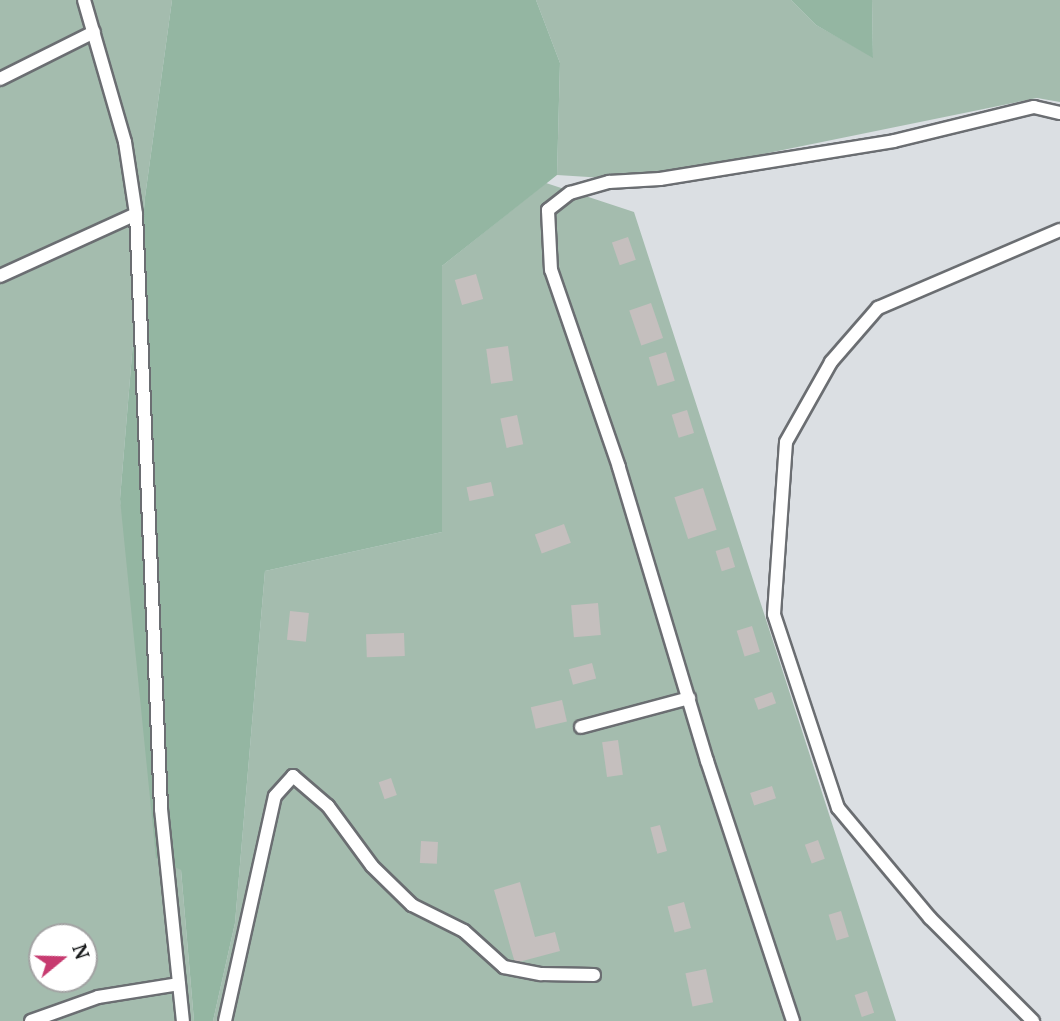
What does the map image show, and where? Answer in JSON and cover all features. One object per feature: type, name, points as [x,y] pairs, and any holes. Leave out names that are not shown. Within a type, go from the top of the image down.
[{"type":"lane","points":[[84,0],[125,142],[136,214],[161,810],[183,1021]]},
{"type":"lane","points":[[0,79],[93,32]]},
{"type":"lane","points":[[793,1021],[689,698],[619,467],[551,270],[548,210],[570,193],[609,182],[660,179],[894,141],[1034,107],[1060,113]]},
{"type":"lane","points":[[0,276],[136,214]]},
{"type":"lane","points":[[1033,1021],[930,918],[838,808],[774,614],[786,442],[831,362],[878,308],[1060,230]]},
{"type":"lane","points":[[581,727],[689,698]]},
{"type":"lane","points":[[225,1021],[275,796],[293,776],[328,806],[372,866],[412,905],[464,931],[504,967],[541,974],[594,975]]},
{"type":"lane","points":[[30,1021],[98,997],[179,984]]},
{"type":"green space","points":[[0,0],[172,0],[145,197],[120,499],[181,870],[194,1021],[0,1021]]},
{"type":"green space","points":[[172,0],[536,0],[560,63],[557,175],[442,266],[442,532],[265,571],[235,923],[213,1021],[194,1021],[181,870],[156,858],[120,499],[145,197]]},
{"type":"green space","points":[[536,0],[791,0],[816,25],[873,57],[872,0],[1060,0],[1060,102],[1037,98],[636,180],[557,175],[560,63]]},
{"type":"green space","points":[[791,0],[872,0],[873,58],[816,25]]},
{"type":"green space","points":[[546,183],[634,212],[896,1021],[213,1021],[235,923],[265,571],[442,532],[442,266]]},
{"type":"building","points":[[628,237],[636,260],[620,265],[612,243]]},
{"type":"building","points":[[476,274],[483,299],[462,305],[455,280]]},
{"type":"building","points":[[651,303],[663,338],[641,345],[629,310]]},
{"type":"building","points":[[508,346],[513,381],[491,384],[486,349]]},
{"type":"building","points":[[666,352],[675,381],[658,386],[649,357]]},
{"type":"building","points":[[687,410],[694,433],[679,438],[672,415]]},
{"type":"building","points":[[517,415],[523,444],[507,448],[500,419]]},
{"type":"building","points":[[491,482],[494,496],[469,501],[467,487]]},
{"type":"building","points":[[703,488],[717,530],[688,539],[674,497]]},
{"type":"building","points":[[564,524],[571,543],[542,553],[535,535]]},
{"type":"building","points":[[729,547],[735,567],[722,571],[716,551]]},
{"type":"building","points":[[598,603],[601,635],[574,637],[571,605]]},
{"type":"building","points":[[290,611],[309,613],[306,642],[287,640]]},
{"type":"building","points":[[752,626],[760,652],[745,656],[737,631]]},
{"type":"building","points":[[404,633],[405,656],[367,657],[366,634]]},
{"type":"building","points":[[592,663],[596,678],[573,685],[569,669]]},
{"type":"building","points":[[772,692],[776,703],[758,710],[754,698]]},
{"type":"building","points":[[562,700],[567,721],[536,729],[531,707]]},
{"type":"building","points":[[618,740],[623,775],[607,777],[602,742]]},
{"type":"building","points":[[391,778],[397,795],[385,799],[379,782]]},
{"type":"building","points":[[772,786],[776,798],[754,805],[750,793]]},
{"type":"building","points":[[660,825],[667,851],[657,854],[650,828]]},
{"type":"building","points":[[818,840],[825,859],[812,864],[805,845]]},
{"type":"building","points":[[421,841],[438,842],[437,864],[420,863]]},
{"type":"building","points":[[520,882],[535,937],[555,932],[560,951],[515,963],[494,890]]},
{"type":"building","points":[[684,902],[691,928],[675,932],[668,906]]},
{"type":"building","points":[[841,911],[849,937],[836,941],[829,915]]},
{"type":"building","points":[[706,969],[713,1002],[693,1007],[685,973]]},
{"type":"building","points":[[867,991],[874,1013],[862,1017],[855,995]]}]
